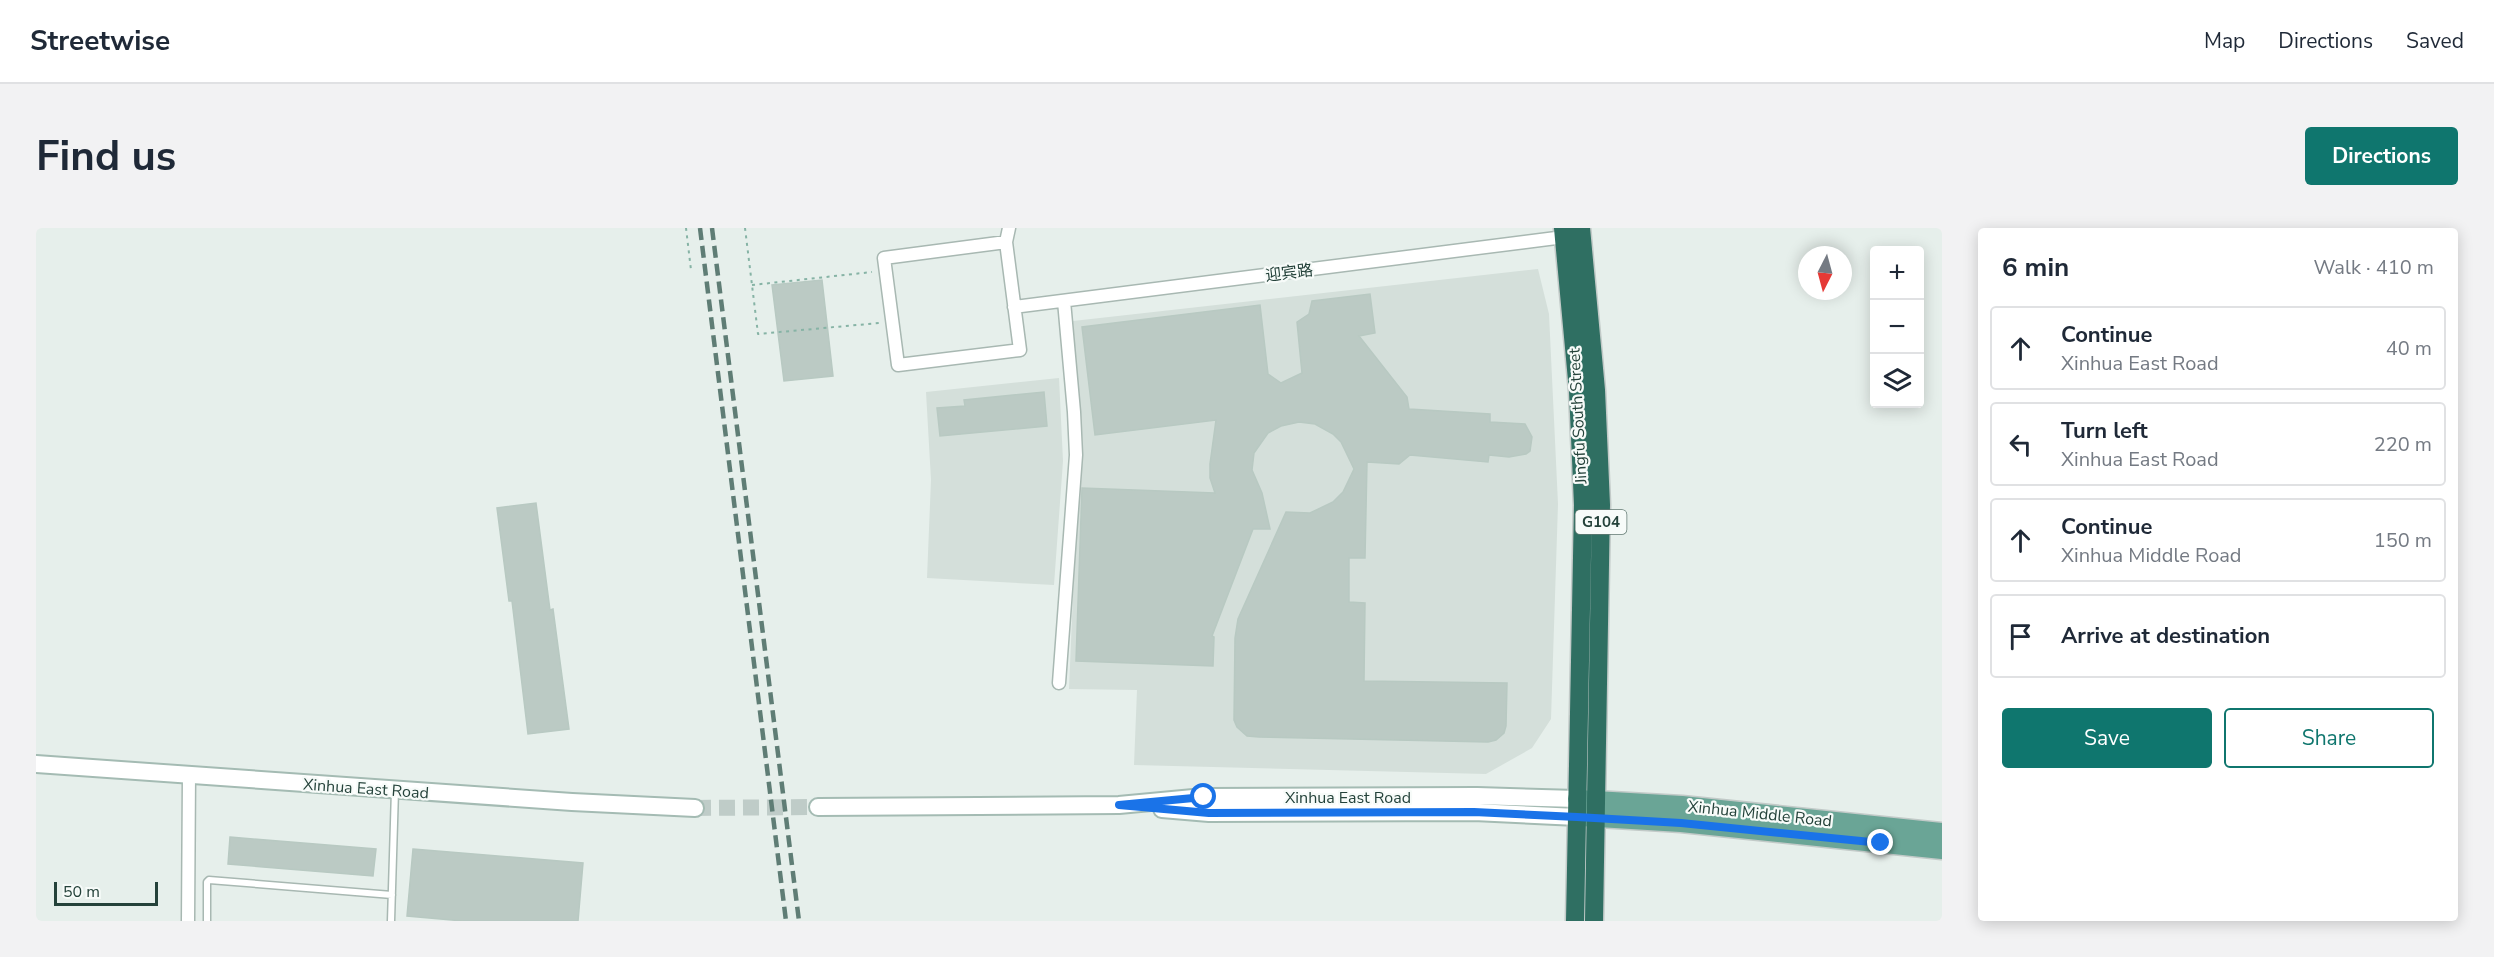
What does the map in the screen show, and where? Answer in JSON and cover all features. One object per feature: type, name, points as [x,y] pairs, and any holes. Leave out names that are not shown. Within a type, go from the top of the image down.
[{"type":"highway","name":"Jingfu South Street","points":[[1581,228],[1596,390],[1601,505],[1596,809]]},
{"type":"highway","name":"Jingfu South Street","points":[[1563,233],[1578,391],[1582,505],[1577,808]]},
{"type":"highway","name":"G104","points":[[1575,921],[1577,808]]},
{"type":"highway","name":"G104","points":[[1594,921],[1596,809]]},
{"type":"main road","name":"Xinhua East Road","points":[[36,764],[572,802],[695,808]]},
{"type":"main road","name":"Xinhua East Road","points":[[818,807],[1119,805],[1209,813],[1474,812],[1577,808]]},
{"type":"main road","name":"Xinhua Middle Road","points":[[1577,808],[1682,805],[1942,832]]},
{"type":"main road","name":"Xinhua Middle Road","points":[[1596,809],[1681,823],[1942,850]]},
{"type":"street","points":[[1006,242],[884,258],[898,365],[1020,350],[1006,242],[1009,228]]},
{"type":"street","name":"迎宾路","points":[[1014,307],[1563,233]]},
{"type":"street","points":[[1059,683],[1076,455],[1064,301]]},
{"type":"street","points":[[188,921],[189,775]]},
{"type":"lane","points":[[391,921],[395,790]]},
{"type":"lane","points":[[207,921],[209,880],[392,895]]},
{"type":"path","points":[[686,228],[691,270]]},
{"type":"path","points":[[745,228],[758,334],[892,322]]},
{"type":"path","points":[[752,285],[886,271]]},
{"type":"shaded area","points":[[1538,269],[1549,314],[1558,504],[1551,719],[1532,748],[1486,774],[1134,765],[1137,690],[1069,689],[1079,454],[1078,387],[1073,321]]},
{"type":"shaded area","points":[[1059,378],[1063,461],[1054,585],[927,578],[931,480],[926,392]]},
{"type":"building","points":[[822,280],[833,376],[784,381],[772,285]]},
{"type":"building","points":[[1370,294],[1375,333],[1359,336],[1407,397],[1409,409],[1490,414],[1490,422],[1525,424],[1532,437],[1530,451],[1526,454],[1509,457],[1489,455],[1488,462],[1410,455],[1399,464],[1367,462],[1365,558],[1349,558],[1349,602],[1365,603],[1364,681],[1507,683],[1504,733],[1496,740],[1488,742],[1259,737],[1247,736],[1237,727],[1234,720],[1235,638],[1238,619],[1286,512],[1310,513],[1333,502],[1343,492],[1354,469],[1341,442],[1333,434],[1315,424],[1299,422],[1281,426],[1268,433],[1254,453],[1252,470],[1262,493],[1270,529],[1253,529],[1212,636],[1214,637],[1213,666],[1076,661],[1082,488],[1215,493],[1210,478],[1210,464],[1216,420],[1095,435],[1082,327],[1260,305],[1268,374],[1281,383],[1302,373],[1297,322],[1309,314],[1312,301]]},
{"type":"building","points":[[1044,392],[1047,426],[940,436],[937,408],[965,406],[964,400]]},
{"type":"building","points":[[536,503],[569,729],[528,734],[512,601],[509,601],[497,508]]},
{"type":"building","points":[[230,837],[376,849],[373,876],[228,864]]},
{"type":"building","points":[[413,849],[583,863],[578,921],[463,921],[407,916]]},
{"type":"tunnel","points":[[695,808],[818,807]]},
{"type":"railway","points":[[700,228],[786,921]]},
{"type":"railway","points":[[712,228],[799,921]]},
{"type":"route","points":[[1204,797],[1119,805],[1209,813],[1474,812],[1577,817],[1681,823],[1881,843]]}]
